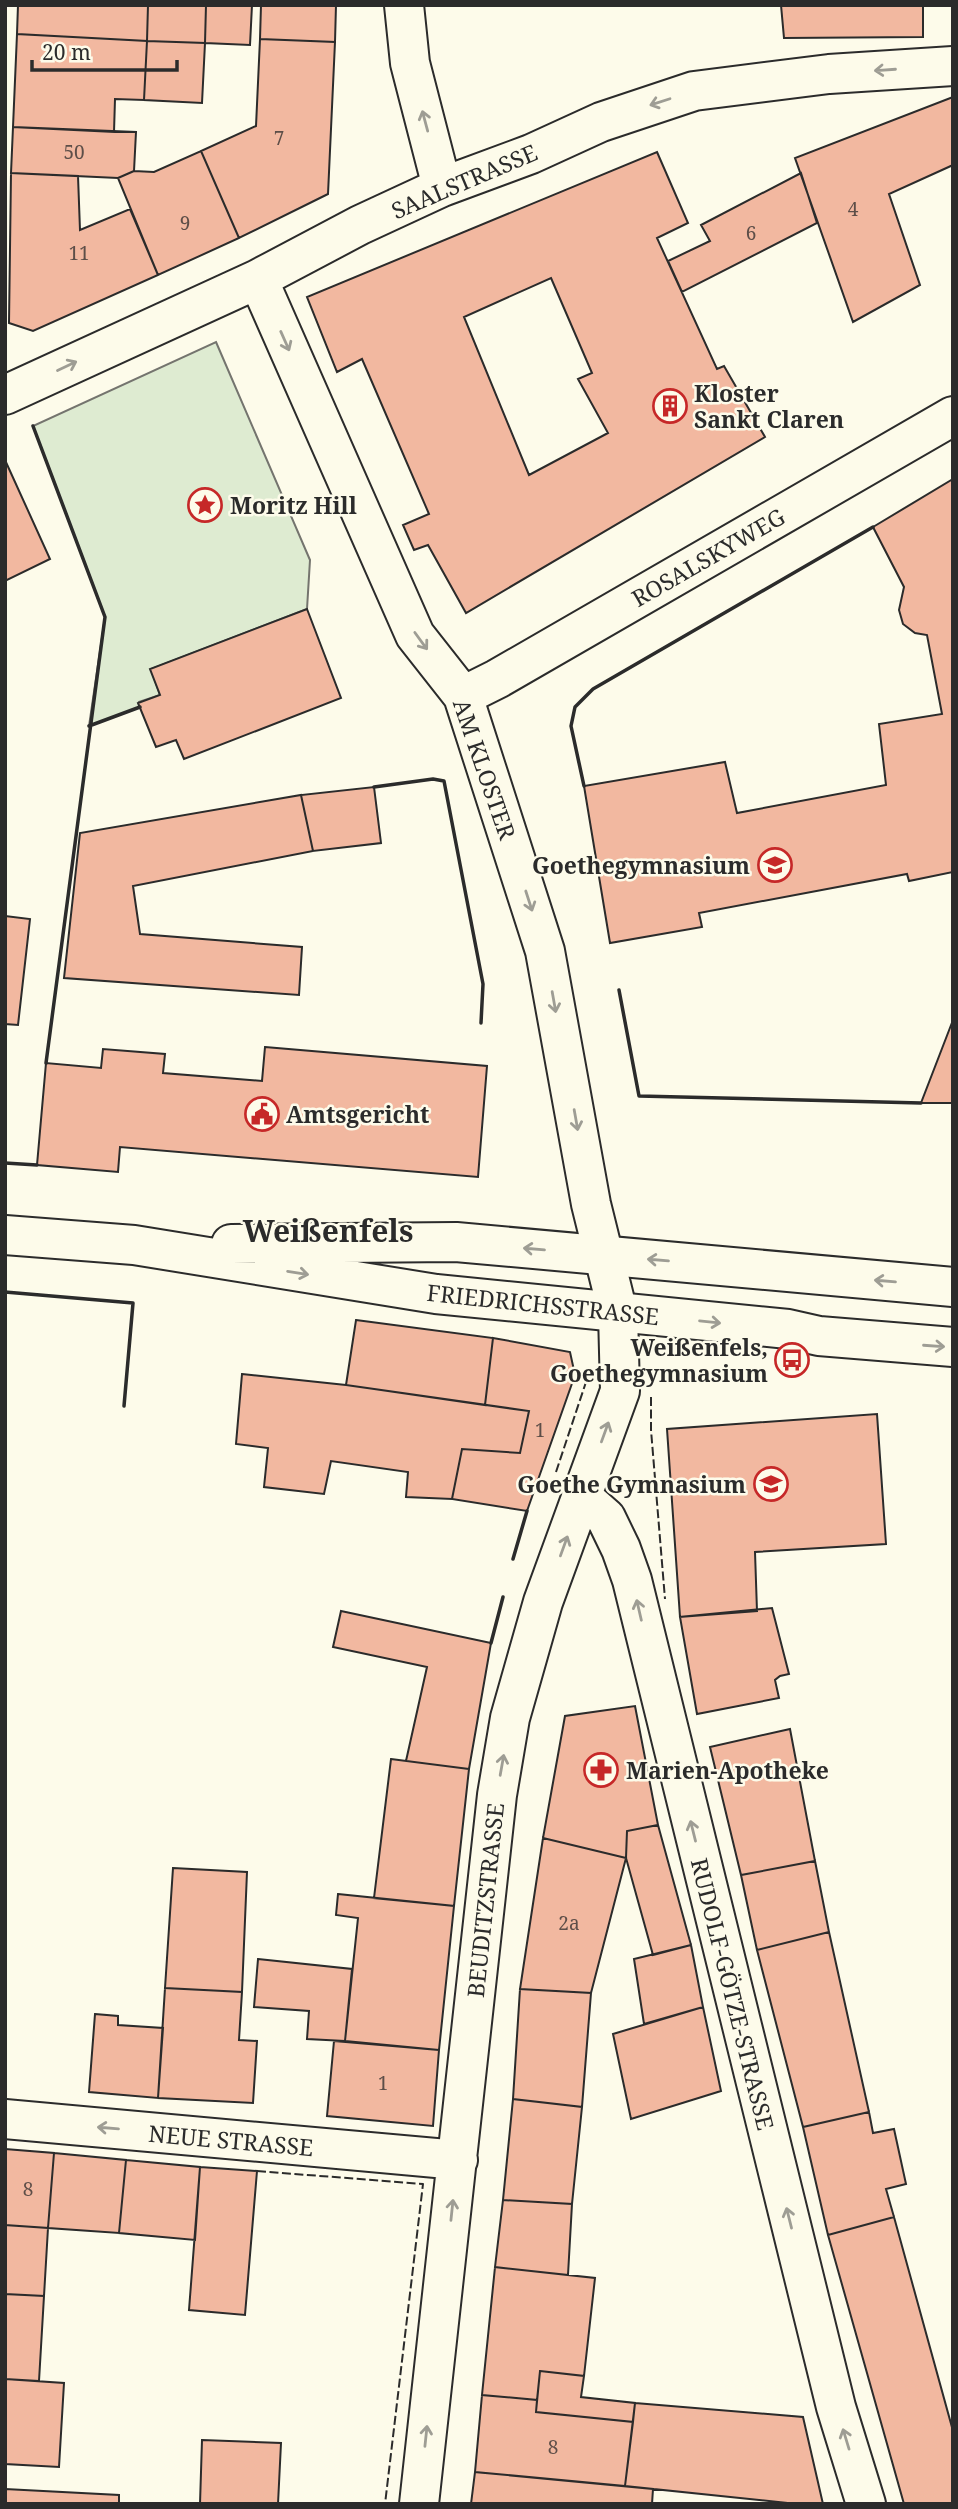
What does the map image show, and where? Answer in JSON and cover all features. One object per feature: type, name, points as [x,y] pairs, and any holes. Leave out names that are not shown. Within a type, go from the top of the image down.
[{"type":"street","points":[[404,5],[410,64],[442,187]]},
{"type":"street","name":"SAALSTRASSE","points":[[5,395],[258,279],[360,225],[442,187],[531,154],[601,122],[694,91],[830,74],[953,65]]},
{"type":"street","name":"AM KLOSTER","points":[[258,279],[415,635],[463,696],[545,951],[591,1204],[618,1313]]},
{"type":"street","name":"ROSALSKYWEG","points":[[463,696],[953,416]]},
{"type":"street","name":"FRIEDRICHSSTRASSE","points":[[5,1235],[134,1245],[436,1294],[953,1348]]},
{"type":"street","name":"FRIEDRICHSSTRASSE","points":[[134,1245],[456,1242],[953,1287]]},
{"type":"street","name":"BEUDITZSTRASSE","points":[[419,2504],[492,1825],[510,1718],[543,1602],[620,1391],[618,1313]]},
{"type":"street","name":"RUDOLF-GÖTZE-STRASSE","points":[[582,1496],[606,1518],[632,1580],[832,2394],[866,2504]]},
{"type":"street","name":"NEUE STRASSE","points":[[5,2119],[458,2160]]},
{"type":"green space","points":[[216,342],[310,560],[307,609],[151,669],[160,695],[139,702],[140,707],[89,726],[105,617],[33,426]]},
{"type":"building","points":[[18,5],[148,5],[147,41],[17,34]]},
{"type":"building","points":[[148,5],[206,5],[205,43],[147,41]]},
{"type":"building","points":[[206,5],[252,5],[250,45],[205,43]]},
{"type":"building","points":[[261,5],[336,5],[335,42],[260,39]]},
{"type":"building","points":[[781,5],[923,5],[923,37],[784,38]]},
{"type":"building","points":[[17,34],[147,41],[144,100],[115,99],[114,132],[13,127]]},
{"type":"building","points":[[260,39],[335,42],[328,194],[239,238],[201,151],[256,126]]},
{"type":"building","points":[[147,41],[205,43],[202,103],[144,100]]},
{"type":"building","points":[[953,97],[953,165],[889,194],[920,285],[853,322],[795,158]]},
{"type":"building","points":[[13,127],[136,132],[134,171],[118,178],[11,173]]},
{"type":"building","points":[[201,151],[239,238],[158,275],[118,178],[134,171],[154,172]]},
{"type":"building","name":"Kloster Sankt Claren","points":[[657,152],[688,223],[657,238],[717,369],[724,366],[765,437],[466,613],[428,545],[414,550],[403,525],[429,514],[362,359],[337,372],[307,297]],"holes":[[[551,278],[592,373],[578,379],[608,433],[529,475],[464,317]]]},
{"type":"building","points":[[11,173],[78,176],[80,230],[130,209],[158,275],[33,331],[9,323]]},
{"type":"building","points":[[801,173],[817,223],[682,292],[668,261],[710,241],[701,225]]},
{"type":"building","points":[[5,460],[50,559],[5,581]]},
{"type":"building","points":[[953,479],[953,872],[909,881],[907,874],[699,913],[702,927],[610,943],[584,786],[725,762],[737,813],[886,785],[879,724],[942,714],[927,635],[915,633],[903,624],[899,610],[904,587],[873,527]]},
{"type":"building","points":[[307,609],[341,698],[184,759],[176,740],[156,747],[138,703],[160,695],[150,669]]},
{"type":"building","points":[[374,787],[381,843],[313,851],[301,795]]},
{"type":"building","points":[[301,795],[313,851],[133,886],[140,934],[302,947],[299,995],[64,978],[80,833]]},
{"type":"building","points":[[5,916],[30,919],[18,1025],[5,1024]]},
{"type":"building","points":[[953,1020],[953,1103],[921,1103]]},
{"type":"building","name":"Amtsgericht","points":[[265,1047],[487,1066],[478,1177],[120,1147],[118,1172],[37,1165],[46,1063],[101,1068],[103,1049],[165,1054],[163,1073],[262,1081]]},
{"type":"building","points":[[356,1320],[493,1338],[485,1405],[346,1385]]},
{"type":"building","points":[[493,1338],[570,1352],[575,1375],[527,1511],[452,1499],[462,1449],[520,1453],[529,1411],[485,1405]]},
{"type":"building","points":[[242,1374],[346,1385],[529,1411],[520,1453],[462,1449],[452,1499],[406,1497],[408,1472],[331,1461],[324,1494],[264,1487],[268,1448],[236,1444]]},
{"type":"building","points":[[877,1414],[886,1544],[755,1552],[757,1611],[680,1617],[667,1429]]},
{"type":"building","points":[[772,1608],[789,1674],[775,1680],[779,1698],[697,1714],[680,1617]]},
{"type":"building","points":[[341,1611],[491,1643],[469,1769],[406,1761],[427,1667],[333,1647]]},
{"type":"building","name":"Marien-Apotheke","points":[[635,1706],[658,1825],[627,1831],[626,1858],[543,1838],[565,1716]]},
{"type":"building","points":[[790,1729],[815,1861],[741,1875],[710,1747]]},
{"type":"building","points":[[391,1759],[469,1769],[454,1906],[374,1898]]},
{"type":"building","points":[[658,1825],[691,1945],[653,1955],[626,1858],[627,1831]]},
{"type":"building","points":[[543,1838],[626,1858],[591,1993],[520,1989]]},
{"type":"building","points":[[815,1861],[829,1932],[757,1950],[741,1875]]},
{"type":"building","points":[[173,1868],[247,1872],[242,1992],[165,1988]]},
{"type":"building","points":[[338,1894],[454,1906],[439,2050],[345,2041],[358,1918],[336,1915]]},
{"type":"building","points":[[829,1932],[869,2112],[803,2127],[757,1950]]},
{"type":"building","points":[[691,1945],[703,2007],[644,2024],[634,1959]]},
{"type":"building","points":[[258,1959],[352,1969],[345,2041],[307,2039],[309,2011],[254,2007]]},
{"type":"building","points":[[165,1988],[242,1992],[239,2040],[257,2041],[253,2103],[158,2098]]},
{"type":"building","points":[[520,1989],[591,1993],[582,2107],[513,2099]]},
{"type":"building","points":[[703,2007],[721,2091],[631,2119],[613,2034]]},
{"type":"building","points":[[95,2014],[118,2016],[118,2025],[163,2028],[158,2098],[89,2092]]},
{"type":"building","points":[[334,2041],[439,2050],[433,2126],[327,2116]]},
{"type":"building","points":[[513,2099],[582,2107],[572,2204],[503,2200]]},
{"type":"building","points":[[869,2112],[873,2133],[894,2129],[906,2184],[886,2189],[894,2217],[828,2235],[803,2127]]},
{"type":"building","points":[[5,2149],[54,2153],[48,2228],[5,2225]]},
{"type":"building","points":[[54,2153],[126,2160],[119,2233],[48,2228]]},
{"type":"building","points":[[126,2160],[200,2167],[195,2240],[119,2233]]},
{"type":"building","points":[[200,2167],[257,2171],[245,2315],[189,2310]]},
{"type":"building","points":[[503,2200],[572,2204],[568,2275],[495,2267]]},
{"type":"building","points":[[894,2217],[953,2431],[953,2504],[904,2504],[828,2235]]},
{"type":"building","points":[[5,2225],[48,2228],[44,2296],[5,2294]]},
{"type":"building","points":[[495,2267],[595,2278],[584,2376],[540,2371],[537,2400],[482,2395]]},
{"type":"building","points":[[5,2294],[44,2296],[39,2381],[5,2379]]},
{"type":"building","points":[[540,2371],[584,2376],[581,2397],[635,2403],[633,2422],[536,2412]]},
{"type":"building","points":[[5,2379],[64,2383],[59,2467],[5,2464]]},
{"type":"building","points":[[482,2395],[537,2400],[536,2412],[633,2422],[625,2486],[475,2472]]},
{"type":"building","points":[[635,2403],[803,2417],[823,2504],[797,2504],[625,2486]]},
{"type":"building","points":[[202,2440],[281,2443],[278,2504],[200,2504]]},
{"type":"building","points":[[475,2472],[653,2489],[652,2504],[471,2504]]},
{"type":"building","points":[[5,2489],[119,2495],[119,2504],[5,2504]]},
{"type":"fence","points":[[556,1472],[586,1382]]},
{"type":"fence","points":[[651,1397],[651,1430],[665,1599]]},
{"type":"fence","points":[[257,2171],[423,2184],[385,2504]]},
{"type":"wall","points":[[33,426],[105,617],[46,1063]]},
{"type":"wall","points":[[584,786],[571,726],[575,707],[593,689],[873,527]]},
{"type":"wall","points":[[89,726],[140,707]]},
{"type":"wall","points":[[374,787],[433,779],[444,781],[483,984],[481,1023]]},
{"type":"wall","points":[[619,990],[639,1096],[921,1103]]},
{"type":"wall","points":[[5,1163],[37,1165]]},
{"type":"wall","points":[[5,1292],[133,1303],[124,1406]]},
{"type":"wall","points":[[513,1559],[527,1511]]},
{"type":"wall","points":[[491,1643],[503,1597]]},
{"type":"place","name":"Kloster Sankt Claren","points":[[670,406]]},
{"type":"place","name":"Moritz Hill","points":[[205,505]]},
{"type":"place","name":"Goethegymnasium","points":[[775,865]]},
{"type":"place","name":"Amtsgericht","points":[[262,1114]]},
{"type":"place","name":"Weißenfels, Goethegymnasium","points":[[792,1360]]},
{"type":"place","name":"Goethe Gymnasium","points":[[771,1484]]},
{"type":"place","name":"Marien-Apotheke","points":[[601,1770]]},
{"type":"district","name":"Weißenfels","points":[[328,1230]]}]
